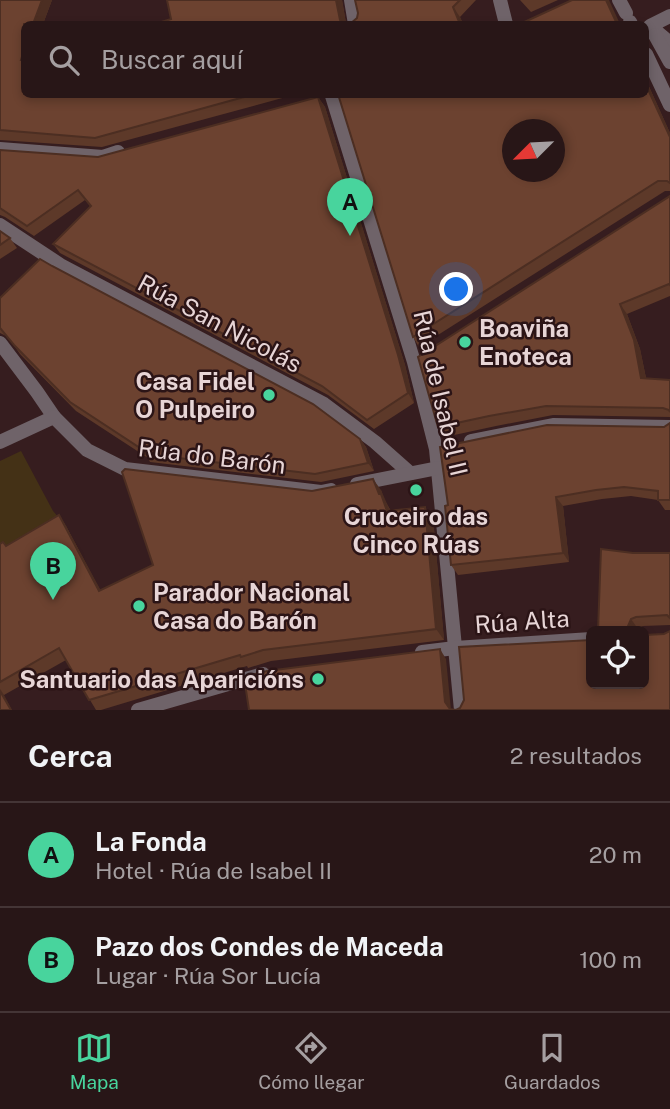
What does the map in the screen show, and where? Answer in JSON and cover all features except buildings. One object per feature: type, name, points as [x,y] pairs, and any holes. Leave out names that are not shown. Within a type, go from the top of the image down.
[{"type":"street","points":[[351,0],[354,21]]},
{"type":"street","points":[[500,0],[505,21]]},
{"type":"street","points":[[649,26],[670,16]]},
{"type":"street","points":[[649,28],[670,43]]},
{"type":"street","points":[[649,29],[670,62]]},
{"type":"street","points":[[649,60],[670,105]]},
{"type":"street","name":"Rúa de Isabel II","points":[[330,98],[448,446],[438,468],[461,710]]},
{"type":"street","points":[[0,149],[103,156],[130,149]]},
{"type":"street","name":"Rúa San Nicolás","points":[[0,225],[62,266],[324,404],[375,442],[410,473]]},
{"type":"street","name":"Rúa do Barón","points":[[0,343],[54,417],[87,450],[125,468],[321,492],[438,468]]},
{"type":"street","points":[[0,443],[54,417]]},
{"type":"street","points":[[448,446],[553,425],[670,427]]},
{"type":"street","name":"Rúa Alta","points":[[403,654],[586,639]]},
{"type":"street","points":[[138,710],[272,671]]},
{"type":"shaded area","points":[[21,451],[53,511],[66,526],[0,559],[0,461]]},
{"type":"place","name":"La Fonda","points":[[350,236]]},
{"type":"place","name":"Boaviña Enoteca","points":[[465,342]]},
{"type":"place","name":"Casa Fidel O Pulpeiro","points":[[269,395]]},
{"type":"place","name":"Cruceiro das Cinco Rúas","points":[[416,490]]},
{"type":"place","name":"Pazo dos Condes de Maceda","points":[[53,600]]},
{"type":"place","name":"Parador Nacional Casa do Barón","points":[[139,606]]},
{"type":"place","name":"Santuario das Aparicións","points":[[318,679]]}]
